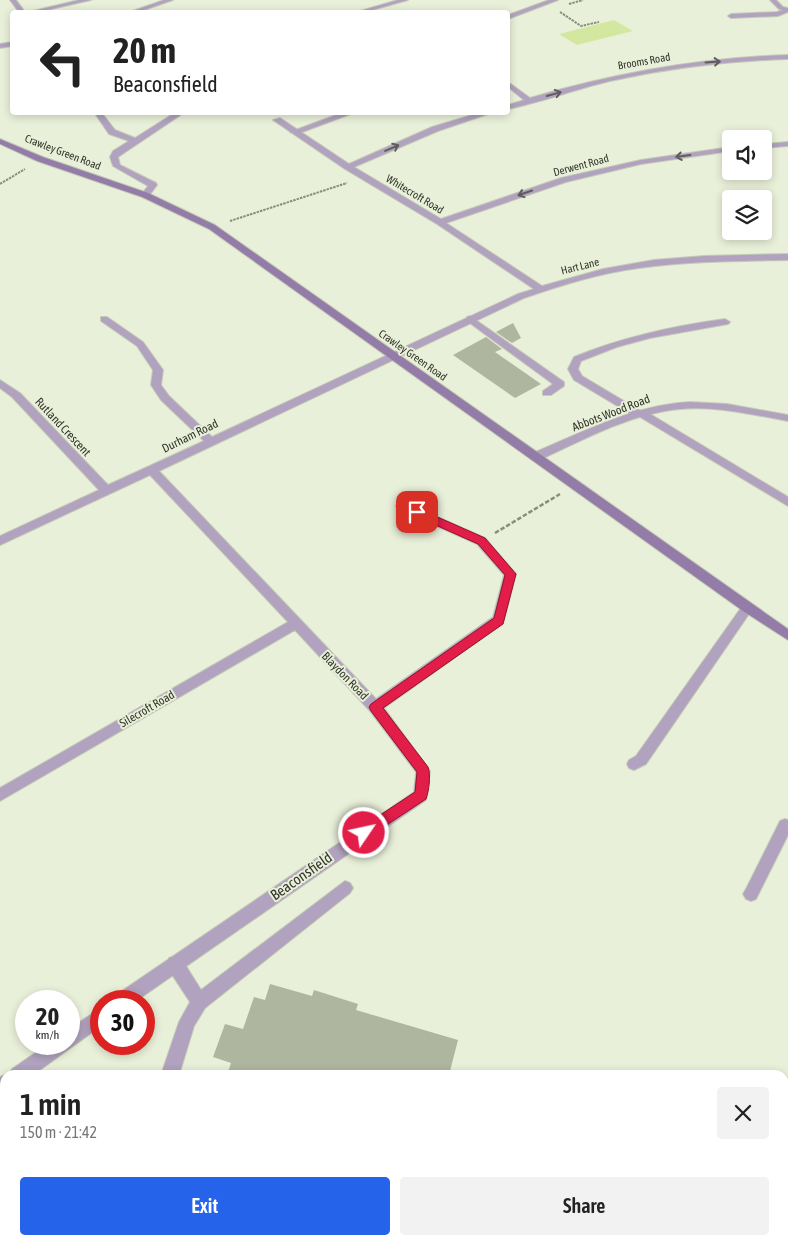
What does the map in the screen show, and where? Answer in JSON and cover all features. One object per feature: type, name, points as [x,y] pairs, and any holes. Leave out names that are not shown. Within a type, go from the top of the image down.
[{"type":"street","points":[[36,10],[88,0]]},
{"type":"street","points":[[138,10],[170,0]]},
{"type":"street","points":[[368,10],[406,0]]},
{"type":"street","points":[[510,16],[555,0]]},
{"type":"street","points":[[731,16],[778,14],[784,13],[787,10],[773,0]]},
{"type":"street","name":"Brooms Road","points":[[510,107],[625,75],[703,62],[788,57]]},
{"type":"street","points":[[510,86],[529,101]]},
{"type":"street","points":[[99,115],[112,132],[135,141]]},
{"type":"street","points":[[145,196],[153,185],[117,166],[114,158],[116,153],[177,115]]},
{"type":"street","points":[[294,132],[344,115]]},
{"type":"street","points":[[348,167],[435,129],[481,115]]},
{"type":"street","name":"Whitecroft Road","points":[[277,120],[348,167],[440,222],[540,289]]},
{"type":"street","name":"Crawley Green Road","points":[[0,141],[40,159],[145,196],[212,227],[574,486],[788,635]]},
{"type":"street","points":[[772,145],[788,144]]},
{"type":"street","name":"Derwent Road","points":[[440,222],[564,180],[641,162],[722,150]]},
{"type":"street","name":"Hart Lane","points":[[392,356],[470,319],[540,289],[596,273],[655,262],[788,257]]},
{"type":"street","points":[[104,319],[140,344],[158,370],[156,385],[165,398],[210,441]]},
{"type":"street","points":[[470,319],[560,384],[546,393]]},
{"type":"street","points":[[725,322],[666,330],[611,344],[577,359],[573,369],[578,378],[788,502]]},
{"type":"street","name":"Durham Road","points":[[0,541],[392,356]]},
{"type":"street","name":"Rutland Crescent","points":[[0,383],[16,395],[106,490]]},
{"type":"street","name":"Abbots Wood Road","points":[[536,457],[640,414],[688,404],[739,409],[788,418]]},
{"type":"street","name":"Blaydon Road","points":[[151,470],[294,624],[375,707],[499,620],[510,574],[481,541],[460,530],[402,506]]},
{"type":"street","points":[[634,764],[641,760],[747,608]]},
{"type":"street","name":"Silecroft Road","points":[[0,795],[294,624]]},
{"type":"street","name":"Beaconsfield","points":[[138,990],[421,795],[423,771],[375,707]]},
{"type":"street","points":[[751,894],[785,826],[788,828]]},
{"type":"street","points":[[172,1070],[187,1022],[199,1002],[345,888]]},
{"type":"street","points":[[175,964],[199,1002]]},
{"type":"street","points":[[25,1070],[46,1055]]},
{"type":"path","points":[[560,12],[582,26],[599,22]]},
{"type":"path","points":[[0,184],[40,159]]},
{"type":"path","points":[[212,227],[366,177]]},
{"type":"path","points":[[481,541],[574,486]]},
{"type":"green space","points":[[614,20],[633,31],[577,45],[559,34]]},
{"type":"building","points":[[513,323],[521,338],[512,343],[496,332]]},
{"type":"building","points":[[486,337],[502,349],[495,352],[541,384],[515,398],[453,355]]},
{"type":"building","points":[[270,984],[312,996],[314,990],[358,1004],[356,1010],[458,1040],[450,1070],[229,1070],[231,1063],[213,1057],[225,1024],[243,1029],[254,997],[265,1000]]},
{"type":"route","points":[[364,833],[421,795],[423,771],[375,707],[499,620],[510,574],[481,541],[417,512]]}]
